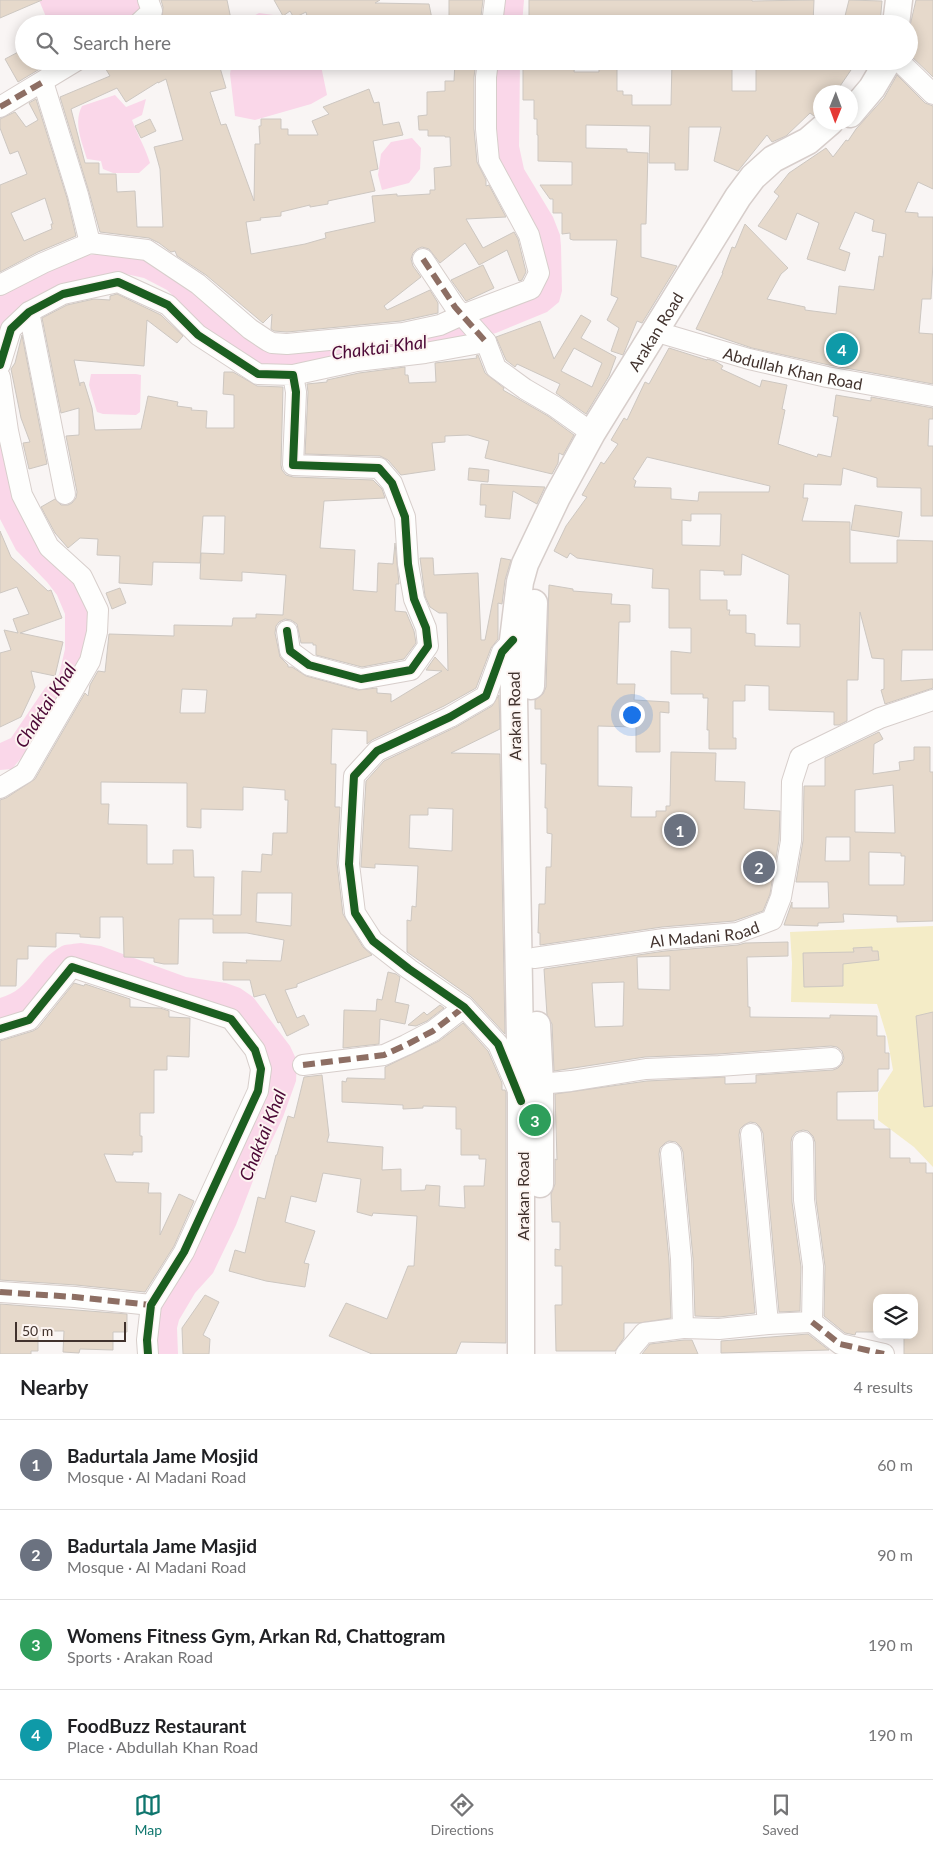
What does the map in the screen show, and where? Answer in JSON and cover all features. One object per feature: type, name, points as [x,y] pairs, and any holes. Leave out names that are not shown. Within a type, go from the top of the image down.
[{"type":"main road","points":[[898,15],[900,0]]},
{"type":"main road","points":[[902,15],[905,0]]},
{"type":"main road","points":[[858,90],[872,70]]},
{"type":"main road","points":[[858,105],[872,88],[883,70]]},
{"type":"main road","name":"Arakan Road","points":[[521,1354],[534,958],[529,747],[532,638],[536,580],[575,496],[661,333],[738,197],[753,177],[773,160],[808,141],[821,130]]},
{"type":"main road","name":"Arakan Road","points":[[540,1354],[513,640],[518,592],[525,564],[557,497],[592,433],[661,333],[749,198],[777,169],[821,141],[833,130]]},
{"type":"street","points":[[148,0],[152,11],[148,15]]},
{"type":"street","points":[[493,15],[495,0]]},
{"type":"street","points":[[0,107],[62,70]]},
{"type":"street","points":[[0,285],[43,263],[90,244],[147,250],[198,284],[250,329],[272,343],[287,344],[404,333],[440,325],[531,289],[539,273],[529,235],[489,161],[486,129],[487,70]]},
{"type":"street","points":[[908,70],[933,94]]},
{"type":"street","points":[[43,82],[78,195],[90,244]]},
{"type":"street","points":[[423,259],[455,307],[486,342],[496,368],[592,433]]},
{"type":"street","points":[[0,365],[11,329],[29,312],[63,294],[118,282],[168,304],[198,334],[258,374],[293,375],[357,361],[426,353],[486,342]]},
{"type":"street","points":[[29,312],[65,494]]},
{"type":"street","name":"Abdullah Khan Road","points":[[661,333],[749,359],[827,378],[933,396]]},
{"type":"street","points":[[287,631],[290,651],[309,665],[360,679],[411,670],[428,646],[426,628],[414,599],[408,564],[405,516],[392,483],[379,468],[293,465],[296,392],[293,375]]},
{"type":"street","points":[[0,377],[8,431],[22,495],[49,547],[82,577],[98,610],[97,632],[90,661],[25,773],[0,788]]},
{"type":"street","points":[[513,640],[502,652],[486,696],[450,717],[378,751],[354,776],[349,864],[355,913],[373,941],[409,969],[464,1007],[498,1044],[531,1093],[571,1081],[646,1069],[832,1058]]},
{"type":"street","name":"Al Madani Road","points":[[534,958],[664,939],[737,933],[772,920],[781,897],[791,841],[792,782],[800,757],[880,718],[933,700]]},
{"type":"street","points":[[0,1029],[29,1020],[72,966],[231,1019],[255,1050],[261,1069],[258,1091],[184,1252],[150,1305],[147,1340],[148,1354]]},
{"type":"street","points":[[303,1065],[384,1055],[406,1046],[464,1007]]},
{"type":"street","points":[[752,1134],[768,1324]]},
{"type":"street","points":[[803,1142],[804,1200],[814,1266],[812,1322]]},
{"type":"street","points":[[671,1153],[681,1259],[683,1328]]},
{"type":"street","points":[[0,1292],[150,1305]]},
{"type":"street","points":[[626,1354],[644,1333],[683,1328],[720,1329],[812,1322],[840,1344],[884,1354]]},
{"type":"shaded area","points":[[933,926],[933,1167],[914,1147],[878,1120],[878,1093],[893,1070],[887,1037],[877,1004],[791,1002],[792,963],[790,932]]},
{"type":"water","points":[[39,0],[143,0],[144,12],[138,15],[45,15]]},
{"type":"water","points":[[500,0],[524,0],[523,15],[499,15]]},
{"type":"water","points":[[259,13],[274,15],[255,15]]},
{"type":"water","points":[[231,70],[322,70],[327,95],[311,104],[255,120],[235,116]]},
{"type":"water","name":"Chaktai Khal","points":[[495,70],[520,70],[519,146],[524,169],[553,217],[560,235],[562,291],[559,302],[547,312],[496,333],[463,342],[268,371],[212,334],[167,290],[144,278],[126,274],[107,274],[83,279],[51,290],[0,350],[0,294],[60,261],[105,252],[154,258],[265,343],[413,334],[538,288],[496,153]]},
{"type":"water","points":[[115,95],[126,107],[146,99],[142,115],[132,120],[150,163],[139,173],[113,173],[103,169],[101,161],[87,159],[83,146],[78,126],[79,112],[82,106]]},
{"type":"water","points":[[412,138],[421,148],[420,169],[409,183],[382,190],[378,175],[381,154],[391,142]]},
{"type":"water","points":[[91,374],[141,375],[140,412],[136,415],[103,414],[97,412],[89,385]]},
{"type":"water","name":"Chaktai Khal","points":[[0,399],[7,453],[88,596],[89,647],[32,745],[12,769],[0,770],[0,743],[11,738],[45,688],[59,675],[65,649],[65,614],[57,595],[16,550],[0,519]]},
{"type":"water","name":"Chaktai Khal","points":[[81,943],[101,946],[186,977],[226,983],[240,988],[253,997],[290,1046],[297,1061],[296,1081],[283,1117],[254,1178],[236,1225],[213,1273],[195,1293],[179,1320],[177,1328],[178,1354],[156,1354],[153,1320],[201,1234],[266,1099],[269,1087],[269,1070],[252,1038],[76,965],[25,1015],[0,1025],[0,998],[11,994],[26,982],[53,952],[64,945]]},
{"type":"building","points":[[0,0],[42,0],[0,18]]},
{"type":"building","points":[[161,0],[227,0],[230,15],[162,15]]},
{"type":"building","points":[[274,0],[380,0],[375,3],[429,4],[431,15],[307,15],[306,12],[300,15],[292,15],[290,11],[282,15]]},
{"type":"building","points":[[449,0],[483,0],[481,15],[449,15]]},
{"type":"building","points":[[529,0],[814,0],[813,15],[529,15]]},
{"type":"building","points":[[849,0],[882,1],[881,15],[845,15]]},
{"type":"building","points":[[916,0],[933,0],[933,77],[918,63],[918,15],[912,15]]},
{"type":"building","points":[[15,54],[15,70],[38,70],[18,82],[5,59]]},
{"type":"building","points":[[106,70],[221,70],[226,88],[210,92],[221,125],[226,124],[254,201],[255,144],[260,144],[259,126],[261,126],[261,119],[281,119],[281,129],[288,129],[288,135],[318,135],[312,121],[329,114],[323,107],[369,89],[374,103],[379,102],[383,125],[399,122],[403,135],[373,141],[378,169],[370,171],[375,191],[328,201],[328,204],[310,207],[310,205],[281,212],[281,216],[260,218],[261,220],[246,222],[251,254],[305,244],[326,238],[325,233],[375,222],[372,196],[430,194],[430,190],[435,190],[434,168],[451,166],[450,137],[428,136],[428,130],[419,130],[418,116],[427,115],[427,92],[445,91],[445,81],[454,81],[455,70],[475,70],[474,129],[477,162],[486,180],[486,186],[489,185],[506,217],[466,219],[483,248],[514,232],[518,239],[526,272],[522,280],[519,281],[507,250],[479,265],[465,243],[440,263],[429,249],[422,247],[413,253],[411,259],[413,266],[421,277],[384,306],[387,310],[430,290],[438,303],[438,313],[401,321],[287,332],[274,331],[271,329],[272,314],[263,323],[206,275],[177,256],[175,251],[171,252],[149,238],[100,232],[60,97],[110,76]],"holes":[[[166,79],[183,140],[154,147],[160,169],[163,227],[137,227],[135,191],[117,192],[116,174],[99,174],[99,163],[85,163],[71,109],[117,88],[126,102]]]},
{"type":"building","points":[[523,70],[599,72],[599,70],[617,70],[617,91],[623,91],[623,95],[632,95],[632,105],[671,105],[672,70],[732,70],[732,91],[756,91],[756,70],[851,70],[841,85],[813,85],[813,115],[810,113],[786,136],[772,142],[767,135],[738,171],[714,161],[721,127],[689,127],[688,170],[675,170],[675,163],[649,163],[650,126],[586,125],[586,148],[627,149],[627,152],[648,153],[646,224],[641,224],[641,257],[677,266],[642,323],[637,321],[623,355],[611,351],[619,328],[607,320],[618,298],[611,295],[617,240],[573,240],[570,239],[570,233],[562,234],[562,213],[553,213],[553,199],[550,199],[540,185],[572,185],[572,162],[538,161],[537,119],[534,119],[534,100],[523,100]]},
{"type":"building","points":[[897,75],[925,103],[933,106],[933,189],[918,182],[905,212],[918,213],[918,217],[933,217],[931,299],[922,299],[919,333],[933,334],[933,384],[829,365],[752,348],[696,329],[723,273],[732,247],[735,248],[745,224],[788,268],[781,274],[767,299],[805,307],[805,310],[836,314],[839,286],[874,290],[879,256],[883,257],[886,234],[872,231],[874,220],[855,212],[839,249],[850,253],[845,271],[807,259],[819,223],[797,213],[786,240],[758,226],[779,196],[774,192],[789,173],[826,148],[833,157],[884,98]]},
{"type":"building","points":[[36,99],[67,198],[76,236],[38,252],[0,272],[0,185],[27,174],[18,151],[10,154],[0,128],[0,119],[15,112],[26,127],[38,120],[29,103]],"holes":[[[45,198],[53,224],[51,224],[52,229],[24,241],[11,213]]]},
{"type":"building","points":[[150,119],[156,131],[141,138],[135,126]]},
{"type":"building","points":[[483,265],[494,288],[466,301],[451,280]]},
{"type":"building","points":[[117,294],[161,315],[183,336],[177,343],[147,320],[144,366],[74,360],[80,386],[80,383],[84,382],[92,408],[95,430],[141,429],[148,396],[178,402],[177,406],[192,408],[191,410],[207,411],[206,428],[234,428],[234,395],[223,394],[224,372],[233,372],[257,386],[283,387],[281,465],[286,475],[293,477],[373,480],[382,489],[385,498],[324,501],[320,548],[355,550],[353,590],[377,592],[378,563],[393,564],[395,543],[399,584],[396,584],[395,611],[406,612],[414,631],[416,643],[404,659],[362,667],[316,655],[316,645],[313,645],[313,643],[301,643],[297,624],[285,619],[276,626],[275,633],[280,657],[288,667],[292,667],[306,676],[358,690],[377,688],[377,693],[391,694],[391,702],[442,671],[426,670],[435,657],[448,671],[447,613],[439,613],[430,607],[425,596],[420,558],[433,558],[434,575],[478,573],[481,640],[485,640],[501,558],[511,560],[505,580],[502,604],[498,603],[498,639],[491,648],[476,688],[367,744],[367,731],[332,729],[331,764],[336,764],[335,807],[340,807],[337,863],[343,914],[363,947],[372,955],[297,984],[297,987],[285,990],[297,1018],[304,1015],[309,1025],[287,1036],[280,1022],[278,1023],[265,994],[254,997],[250,980],[223,980],[223,962],[247,963],[246,960],[281,961],[284,940],[247,933],[213,933],[213,919],[179,919],[178,964],[164,964],[154,962],[154,958],[124,957],[123,917],[100,917],[100,938],[80,937],[80,934],[56,933],[56,947],[28,946],[28,959],[17,959],[16,986],[0,986],[0,800],[35,779],[85,693],[88,696],[90,685],[98,671],[105,672],[109,634],[174,636],[174,625],[232,626],[233,618],[256,618],[256,614],[283,615],[286,575],[242,572],[242,581],[200,579],[201,553],[224,554],[225,516],[203,516],[200,563],[153,562],[152,585],[119,583],[120,556],[97,555],[98,539],[80,538],[68,548],[55,533],[41,507],[55,499],[61,505],[68,505],[76,498],[77,492],[66,436],[79,435],[79,408],[61,413],[42,318],[67,305],[94,299],[110,300],[110,296]],"holes":[[[182,689],[207,690],[205,713],[180,713]],[[101,782],[187,783],[187,827],[201,828],[201,809],[243,810],[243,787],[285,790],[285,800],[288,800],[287,833],[273,833],[272,855],[262,854],[261,872],[242,871],[241,915],[213,915],[214,877],[194,877],[193,850],[173,850],[173,864],[147,864],[147,825],[108,824],[109,804],[101,804]],[[257,893],[292,893],[291,926],[256,922]]]},
{"type":"building","points":[[581,315],[591,321],[581,338],[616,357],[609,376],[586,414],[556,393],[560,384],[517,364],[515,367],[506,360],[496,337],[540,321],[554,359]],"holes":[[[574,348],[602,363],[592,387],[561,371]]]},
{"type":"building","points":[[22,335],[47,464],[29,469],[23,443],[30,442],[21,418],[11,369],[15,363]]},
{"type":"building","points":[[669,348],[715,361],[723,366],[721,369],[760,387],[762,380],[787,385],[782,409],[785,410],[778,444],[817,457],[818,454],[831,457],[838,417],[833,416],[836,395],[871,401],[871,397],[933,408],[933,419],[929,419],[928,446],[933,446],[933,516],[921,516],[921,488],[877,487],[877,478],[843,468],[841,485],[804,484],[803,498],[808,498],[802,521],[850,522],[850,563],[897,563],[897,540],[933,541],[933,650],[902,650],[901,681],[933,679],[933,688],[885,704],[881,690],[884,689],[884,659],[872,658],[860,612],[858,680],[847,680],[847,721],[834,725],[834,712],[769,710],[769,686],[745,685],[745,701],[733,701],[733,738],[736,738],[736,749],[709,749],[709,730],[707,730],[708,698],[703,698],[703,694],[671,694],[671,651],[691,653],[691,628],[669,628],[669,589],[652,588],[653,569],[577,558],[570,553],[567,558],[554,551],[566,526],[587,497],[582,495],[601,462],[604,464],[618,444],[611,440],[624,418],[627,420],[645,382],[649,384]],"holes":[[[647,457],[770,486],[769,492],[699,492],[698,501],[671,499],[671,488],[634,487],[636,481],[633,479]],[[691,514],[721,514],[720,546],[682,545],[682,520],[691,521]],[[742,554],[789,575],[787,624],[800,624],[800,647],[755,646],[755,634],[746,633],[746,615],[729,615],[730,610],[727,610],[727,600],[700,600],[700,570],[724,571],[724,575],[741,575]]]},
{"type":"building","points":[[478,355],[485,373],[504,388],[503,390],[548,416],[574,435],[563,455],[559,453],[558,463],[552,474],[485,458],[489,441],[468,435],[445,436],[445,442],[432,443],[435,470],[401,475],[388,460],[380,456],[305,454],[307,384],[327,382],[327,380],[359,373],[405,367],[405,375],[408,375],[409,383],[436,382],[435,363],[477,358],[476,356]]},
{"type":"building","points":[[469,468],[489,470],[488,482],[468,480]]},
{"type":"building","points":[[481,484],[545,487],[537,504],[513,491],[510,519],[485,517],[486,505],[480,505]]},
{"type":"building","points":[[855,505],[902,512],[899,537],[851,530]]},
{"type":"building","points":[[0,531],[11,557],[48,591],[51,590],[62,618],[20,633],[63,642],[55,676],[31,671],[35,687],[21,717],[0,727],[0,653],[11,650],[4,630],[18,633],[13,619],[29,614],[17,587],[0,593]]},
{"type":"building","points":[[549,585],[573,589],[573,591],[612,594],[611,604],[630,605],[630,622],[619,622],[617,684],[635,684],[634,700],[669,702],[669,713],[660,712],[660,752],[636,752],[636,727],[598,726],[598,786],[632,787],[631,817],[656,817],[656,811],[666,811],[666,806],[670,806],[671,752],[716,753],[715,781],[745,782],[744,809],[780,811],[779,840],[770,894],[763,911],[734,921],[662,927],[540,945],[540,933],[538,933],[539,904],[545,904],[546,867],[551,867],[552,834],[547,833],[547,808],[545,808],[546,764],[541,764],[541,709],[535,709],[535,700],[543,694],[546,687]]},
{"type":"building","points":[[120,588],[126,603],[112,609],[106,593]]},
{"type":"building","points":[[499,695],[500,729],[451,753],[500,754],[505,1034],[471,997],[407,952],[407,920],[411,921],[412,906],[416,907],[418,866],[375,864],[375,868],[361,867],[366,781],[384,761],[456,727],[492,706]],"holes":[[[428,808],[453,809],[452,851],[409,848],[410,815],[428,815]]]},
{"type":"building","points":[[879,732],[883,739],[874,744],[873,774],[900,770],[899,762],[914,760],[914,747],[930,747],[930,772],[933,772],[933,921],[897,922],[897,916],[843,914],[844,922],[818,923],[818,926],[784,925],[792,902],[792,908],[829,908],[828,882],[796,882],[803,841],[804,786],[825,786],[825,758]],"holes":[[[893,785],[895,833],[855,832],[855,790]],[[826,837],[850,837],[850,861],[825,861]],[[869,852],[901,853],[901,856],[905,856],[904,885],[869,885]]]},
{"type":"building","points":[[788,942],[788,956],[747,957],[750,1017],[830,1018],[830,1015],[877,1016],[877,1036],[885,1036],[885,1053],[889,1053],[889,1069],[878,1069],[878,1091],[837,1092],[837,1120],[874,1120],[874,1129],[890,1129],[890,1158],[910,1158],[910,1163],[926,1163],[926,1173],[933,1173],[933,1354],[904,1354],[904,1339],[918,1339],[918,1294],[873,1294],[873,1332],[856,1332],[855,1335],[845,1333],[824,1316],[825,1266],[816,1199],[815,1142],[813,1136],[808,1131],[803,1130],[796,1132],[791,1142],[792,1202],[801,1267],[800,1311],[779,1312],[763,1133],[756,1123],[750,1122],[740,1129],[739,1135],[755,1313],[719,1317],[695,1316],[693,1258],[683,1152],[676,1142],[669,1141],[660,1148],[659,1154],[669,1260],[671,1318],[639,1323],[624,1323],[624,1338],[615,1351],[556,1351],[555,1305],[562,1305],[562,1266],[555,1266],[555,1249],[560,1250],[560,1222],[552,1222],[551,1194],[555,1184],[555,1159],[557,1160],[555,1094],[647,1081],[725,1077],[725,1084],[756,1083],[756,1075],[833,1070],[842,1064],[844,1058],[842,1051],[837,1047],[831,1046],[645,1057],[554,1071],[552,1024],[547,1015],[544,969],[665,951],[745,943]],"holes":[[[670,956],[670,990],[638,989],[637,957]],[[624,982],[623,1026],[595,1027],[592,983]]]},
{"type":"building","points":[[872,947],[872,951],[878,951],[879,960],[843,964],[843,986],[804,987],[803,953],[854,952],[853,948]]},
{"type":"building","points":[[388,972],[400,977],[395,1002],[409,1005],[405,1024],[380,1019],[379,1044],[343,1048],[344,1010],[376,1011],[377,999],[382,1000]]},
{"type":"building","points":[[74,983],[84,986],[85,984],[130,999],[130,1007],[160,1008],[169,1011],[169,1017],[190,1018],[189,1057],[167,1056],[167,1070],[154,1070],[154,1113],[140,1113],[142,1152],[133,1152],[133,1155],[104,1154],[116,1182],[149,1183],[148,1193],[161,1193],[160,1235],[179,1194],[194,1201],[174,1246],[145,1292],[0,1280],[0,1041],[38,1028]]},
{"type":"building","points":[[440,1005],[444,1008],[427,1021],[416,1026],[408,1025],[424,1012],[427,1015]]},
{"type":"building","points":[[933,1012],[933,1106],[924,1107],[916,1016]]},
{"type":"building","points":[[463,1023],[488,1051],[502,1083],[502,1090],[506,1092],[506,1343],[461,1342],[456,1354],[372,1354],[329,1336],[346,1303],[387,1319],[408,1266],[414,1266],[417,1216],[373,1213],[372,1216],[357,1212],[361,1179],[323,1173],[316,1202],[291,1196],[285,1222],[315,1231],[304,1263],[309,1264],[305,1287],[266,1281],[229,1271],[235,1250],[245,1253],[258,1197],[265,1199],[288,1116],[294,1118],[304,1077],[322,1075],[329,1135],[327,1142],[383,1147],[382,1170],[401,1169],[401,1191],[425,1190],[426,1185],[440,1186],[439,1206],[465,1208],[464,1186],[484,1186],[486,1159],[479,1159],[479,1155],[461,1155],[461,1129],[456,1129],[456,1107],[423,1106],[423,1108],[403,1109],[403,1105],[342,1102],[342,1081],[346,1082],[347,1078],[385,1079],[385,1067],[439,1041]]},
{"type":"building","points":[[205,1295],[219,1302],[203,1335],[210,1339],[209,1354],[183,1354],[182,1328]]},
{"type":"building","points":[[0,1304],[127,1314],[127,1332],[113,1332],[113,1350],[80,1349],[79,1353],[63,1352],[64,1331],[38,1331],[38,1351],[31,1351],[31,1354],[0,1354]]},
{"type":"building","points":[[808,1334],[829,1350],[721,1353],[721,1341]]},
{"type":"building","points":[[692,1340],[698,1354],[642,1354],[650,1344]]},
{"type":"marked path","points":[[0,107],[43,82]]},
{"type":"marked path","points":[[423,259],[455,307],[486,342]]},
{"type":"marked path","points":[[303,1065],[384,1055],[433,1031],[464,1007]]},
{"type":"marked path","points":[[0,1292],[151,1305]]},
{"type":"marked path","points":[[812,1322],[840,1344],[884,1354]]},
{"type":"cycle path","points":[[0,365],[11,329],[29,312],[63,294],[118,282],[168,305],[198,335],[258,374],[293,375],[296,392],[293,465],[379,468],[392,483],[405,517],[408,564],[414,599],[426,628],[428,646],[411,670],[361,679],[309,665],[290,651],[287,631]]},
{"type":"cycle path","points":[[513,640],[502,652],[486,696],[450,717],[377,751],[354,776],[349,864],[355,913],[373,941],[409,969],[464,1007],[498,1044],[521,1101]]},
{"type":"cycle path","points":[[0,1029],[29,1020],[72,967],[231,1019],[255,1050],[261,1069],[258,1091],[184,1252],[151,1305],[147,1340],[148,1354]]},
{"type":"place","name":"FoodBuzz Restaurant","points":[[842,349]]},
{"type":"place","name":"Badurtala Jame Mosjid","points":[[680,830]]},
{"type":"place","name":"Badurtala Jame Masjid","points":[[759,867]]},
{"type":"place","name":"Womens Fitness Gym, Arkan Rd, Chattogram","points":[[535,1120]]}]
